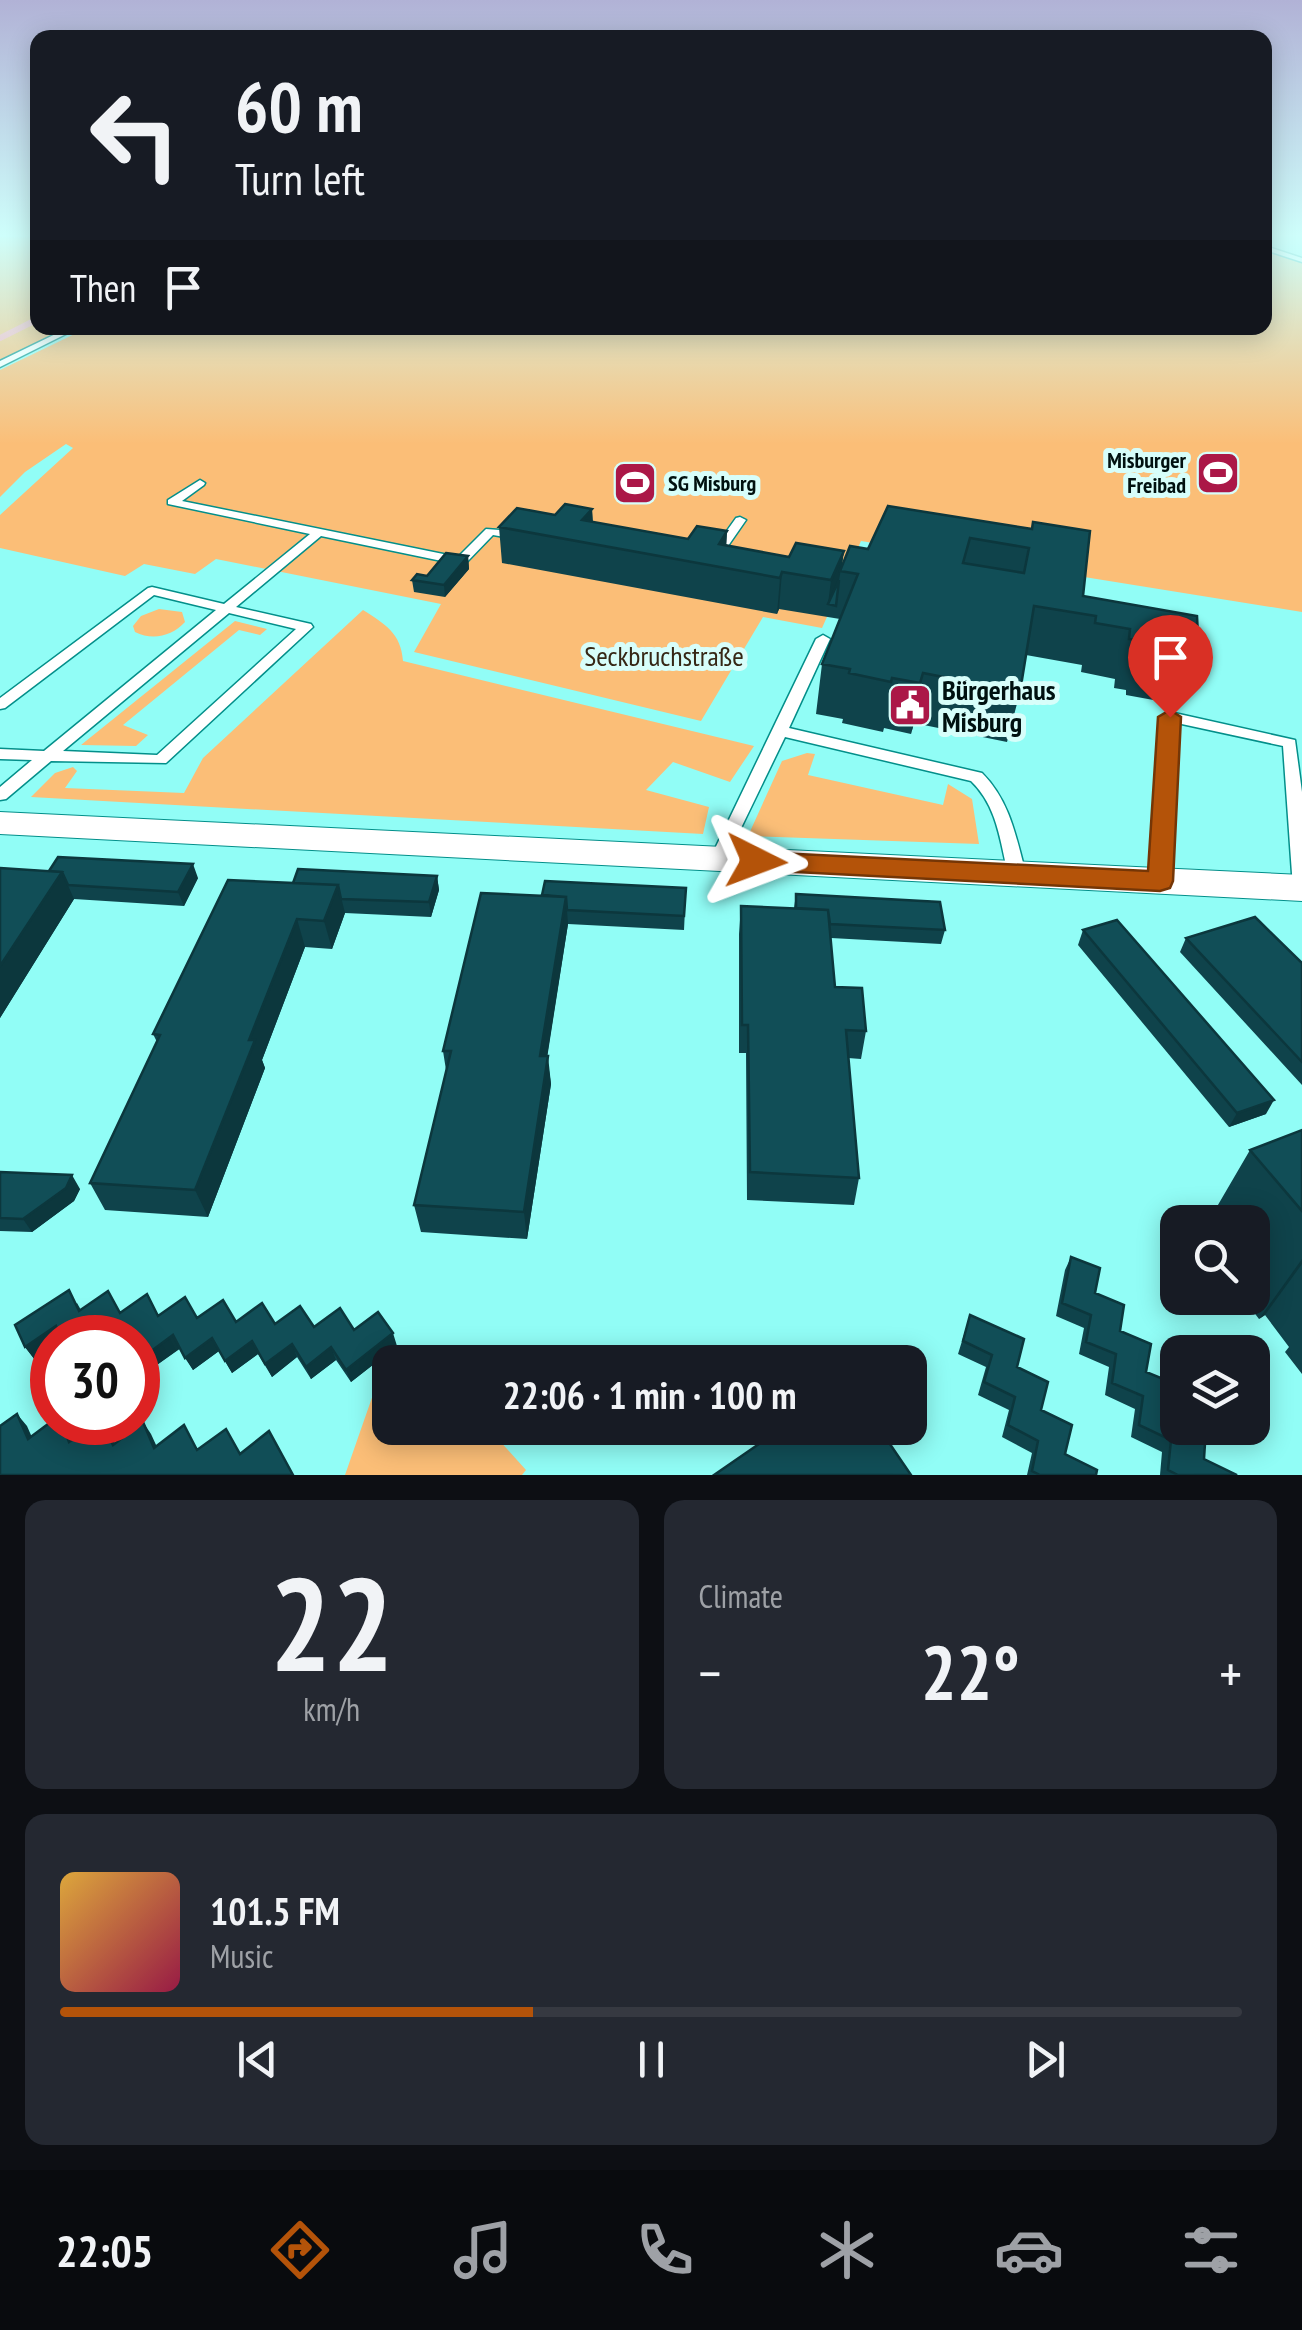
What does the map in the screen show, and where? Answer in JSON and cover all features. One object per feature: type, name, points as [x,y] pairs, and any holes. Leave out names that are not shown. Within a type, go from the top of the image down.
[{"type":"street","points":[[0,823],[1302,888]]},
{"type":"lane","points":[[0,364],[60,335]]},
{"type":"lane","points":[[200,483],[172,502],[461,561],[490,531],[531,538]]},
{"type":"lane","points":[[698,553],[717,556],[740,520]]},
{"type":"lane","points":[[0,795],[319,532]]},
{"type":"lane","points":[[0,705],[152,592],[306,627],[161,760],[0,754]]},
{"type":"lane","points":[[718,859],[824,639]]},
{"type":"lane","points":[[1160,881],[1170,717],[1290,742],[1302,888]]},
{"type":"lane","points":[[780,732],[976,777],[999,804],[1017,874]]},
{"type":"green space","points":[[0,306],[30,306],[30,335],[53,335],[0,361]]},
{"type":"green space","name":"SG Misburg","points":[[1272,306],[1302,306],[1302,612],[861,541],[822,628],[763,617],[701,721],[414,652],[441,604],[216,559],[195,574],[144,564],[125,576],[0,548],[0,515],[73,448],[66,444],[25,472],[0,497],[0,370],[72,335],[1272,335]]},
{"type":"green space","points":[[159,609],[182,612],[185,622],[162,636],[135,632],[133,626],[141,616]]},
{"type":"green space","points":[[363,610],[395,636],[403,661],[754,746],[730,782],[673,762],[646,790],[709,807],[703,834],[31,797],[55,773],[73,767],[77,771],[65,788],[184,793],[203,758]]},
{"type":"green space","points":[[235,621],[267,629],[260,635],[239,630],[123,725],[148,735],[136,746],[81,745]]},
{"type":"green space","points":[[815,754],[808,775],[943,805],[948,784],[972,799],[979,844],[748,836],[782,761]]},
{"type":"green space","points":[[372,1398],[372,1445],[503,1445],[526,1470],[522,1475],[345,1475]]},
{"type":"building","points":[[565,504],[592,509],[582,520],[688,539],[697,526],[727,531],[719,544],[789,557],[796,543],[844,551],[831,580],[782,572],[780,578],[499,527],[517,508],[555,515]]},
{"type":"building","points":[[888,506],[1032,529],[1033,522],[1090,531],[1083,596],[1197,616],[1199,656],[1142,646],[1142,641],[1129,639],[1130,629],[1095,623],[1096,616],[1034,606],[1020,692],[923,673],[920,683],[892,678],[891,682],[822,664],[858,574],[840,571],[850,546],[868,549]],"holes":[[[970,538],[1029,548],[1024,573],[963,563]]]},
{"type":"building","points":[[446,553],[468,556],[444,585],[412,580],[417,574],[427,576]]},
{"type":"building","points":[[839,580],[836,606],[828,604]]},
{"type":"building","points":[[58,857],[193,864],[178,892],[68,885],[62,872],[49,871]]},
{"type":"building","points":[[0,868],[62,872],[0,966]]},
{"type":"building","points":[[298,869],[437,876],[429,902],[341,899],[338,885],[293,883]]},
{"type":"building","points":[[228,880],[338,885],[324,921],[297,919],[249,1040],[255,1040],[195,1190],[90,1183],[160,1035],[153,1034]]},
{"type":"building","points":[[545,881],[686,888],[684,916],[567,910],[566,897],[542,895]]},
{"type":"building","points":[[481,893],[566,897],[540,1056],[548,1056],[524,1212],[414,1205],[451,1051],[443,1051]]},
{"type":"building","points":[[796,894],[940,902],[945,930],[830,924],[828,910],[796,908]]},
{"type":"building","points":[[741,906],[828,910],[835,987],[862,988],[866,1031],[846,1030],[859,1178],[750,1172],[748,1025],[742,1025]]},
{"type":"building","points":[[1255,917],[1302,963],[1302,1062],[1186,938]]},
{"type":"building","points":[[1117,920],[1274,1100],[1237,1113],[1083,930]]},
{"type":"building","points":[[1302,1130],[1302,1211],[1250,1150]]},
{"type":"building","points":[[0,1172],[72,1175],[66,1188],[23,1219],[0,1218]]},
{"type":"building","points":[[1071,1257],[1100,1268],[1095,1293],[1124,1305],[1120,1331],[1151,1344],[1146,1372],[1160,1378],[1160,1435],[1139,1425],[1143,1396],[1112,1383],[1116,1354],[1086,1342],[1091,1315],[1062,1303]]},
{"type":"building","points":[[69,1290],[79,1311],[108,1291],[120,1313],[147,1294],[158,1315],[30,1315]]},
{"type":"building","points":[[185,1297],[197,1318],[223,1300],[236,1322],[262,1303],[275,1324],[300,1306],[314,1327],[340,1308],[354,1330],[378,1312],[393,1333],[372,1345],[372,1350],[346,1370],[331,1347],[306,1367],[292,1344],[265,1364],[252,1341],[225,1361],[212,1338],[185,1358],[173,1335],[160,1345],[159,1315]]},
{"type":"building","points":[[30,1315],[30,1344],[25,1347],[15,1325]]},
{"type":"building","points":[[970,1315],[1024,1339],[1017,1367],[1048,1382],[1041,1410],[1072,1425],[1065,1454],[1097,1470],[1096,1475],[1040,1475],[1032,1471],[1038,1441],[1008,1425],[1015,1397],[984,1382],[992,1355],[963,1341]]},
{"type":"building","points":[[17,1414],[30,1445],[154,1448],[184,1425],[197,1450],[226,1429],[240,1454],[269,1431],[293,1475],[0,1475],[0,1426]]},
{"type":"building","points":[[757,1445],[891,1445],[911,1475],[714,1475]]},
{"type":"building","points":[[1170,1445],[1205,1445],[1204,1459],[1237,1475],[1178,1475],[1168,1470]]},
{"type":"waterway","points":[[0,338],[30,323]]},
{"type":"place","name":"Misburger Freibad","points":[[1218,473]]},
{"type":"place","name":"SG Misburg","points":[[635,483]]},
{"type":"place","name":"Bürgerhaus Misburg","points":[[910,705]]},
{"type":"route","points":[[756,861],[1160,881],[1170,717]]},
{"type":"park label","name":"Seckbruchstraße","points":[[664,655]]}]
